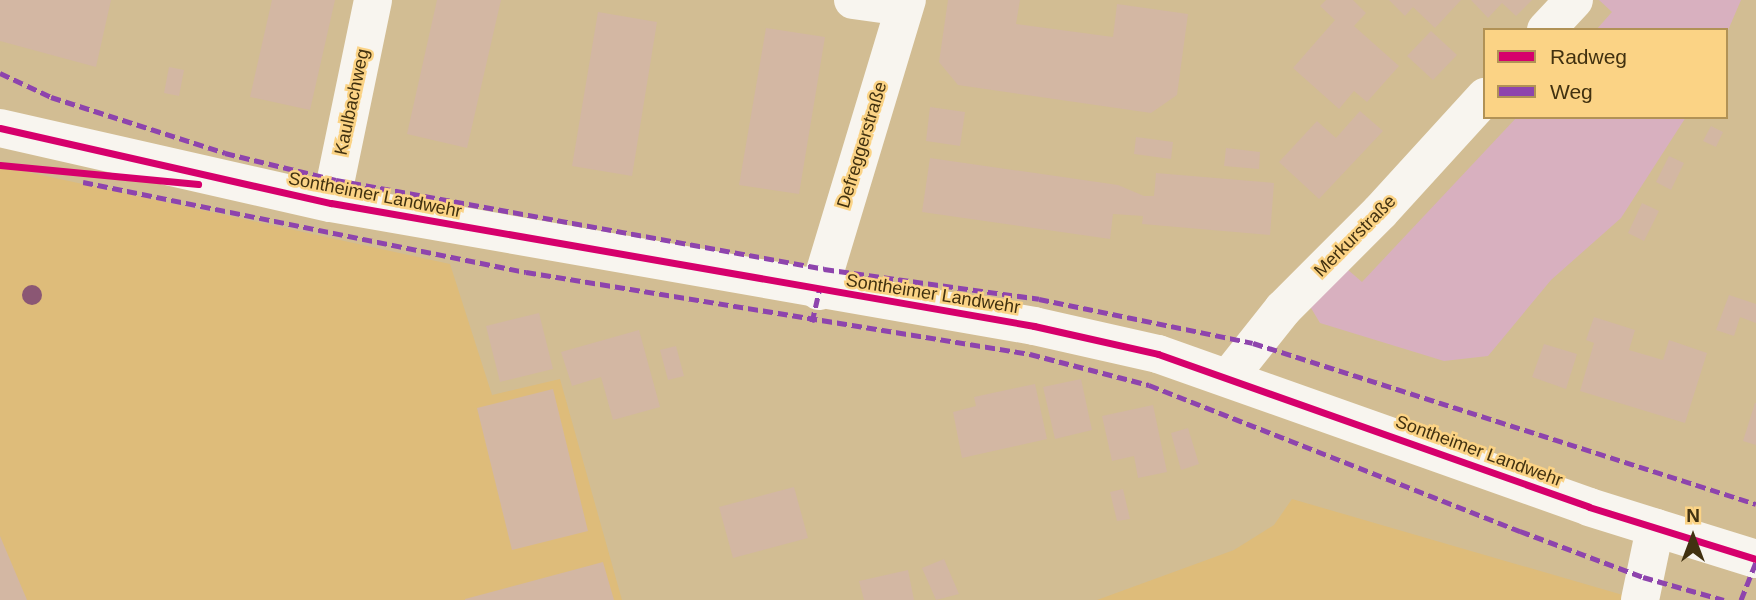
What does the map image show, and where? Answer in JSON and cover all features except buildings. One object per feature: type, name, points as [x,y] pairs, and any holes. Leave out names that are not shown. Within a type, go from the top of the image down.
[{"type":"street","name":"Kaulbachweg","points":[[331,203],[373,0]]},
{"type":"street","points":[[853,0],[905,4]]},
{"type":"street","points":[[1548,28],[1574,0]]},
{"type":"street","name":"Defreggerstraße","points":[[819,292],[905,4]]},
{"type":"street","name":"Merkurstraße","points":[[1229,377],[1283,309],[1380,212],[1483,99]]},
{"type":"street","name":"Sontheimer Landwehr","points":[[0,128],[331,203],[819,292],[1079,334],[1229,377],[1655,528],[1756,559]]},
{"type":"street","points":[[1640,600],[1655,528]]},
{"type":"shaded area","points":[[1599,0],[1741,0],[1728,30],[1728,28],[1598,28],[1612,12]]},
{"type":"shaded area","points":[[1515,119],[1685,119],[1621,218],[1551,280],[1488,356],[1444,361],[1320,323],[1308,303],[1347,269],[1362,282]]},
{"type":"shaded area","points":[[0,166],[450,264],[492,395],[560,379],[622,600],[0,600]]},
{"type":"shaded area","points":[[1292,499],[1640,600],[1097,600],[1234,550],[1274,525]]},
{"type":"marked path","points":[[0,73],[51,97],[225,153],[336,180],[824,269],[1039,299],[1253,343],[1756,504]]},
{"type":"marked path","points":[[83,182],[526,272],[1030,354],[1149,385],[1643,577],[1724,600]]},
{"type":"marked path","points":[[812,322],[819,291]]},
{"type":"marked path","points":[[1741,600],[1756,562]]},
{"type":"cycle path","points":[[0,128],[331,203],[1034,326],[1158,354],[1589,507],[1756,559]]},
{"type":"cycle path","points":[[0,165],[198,184]]}]
